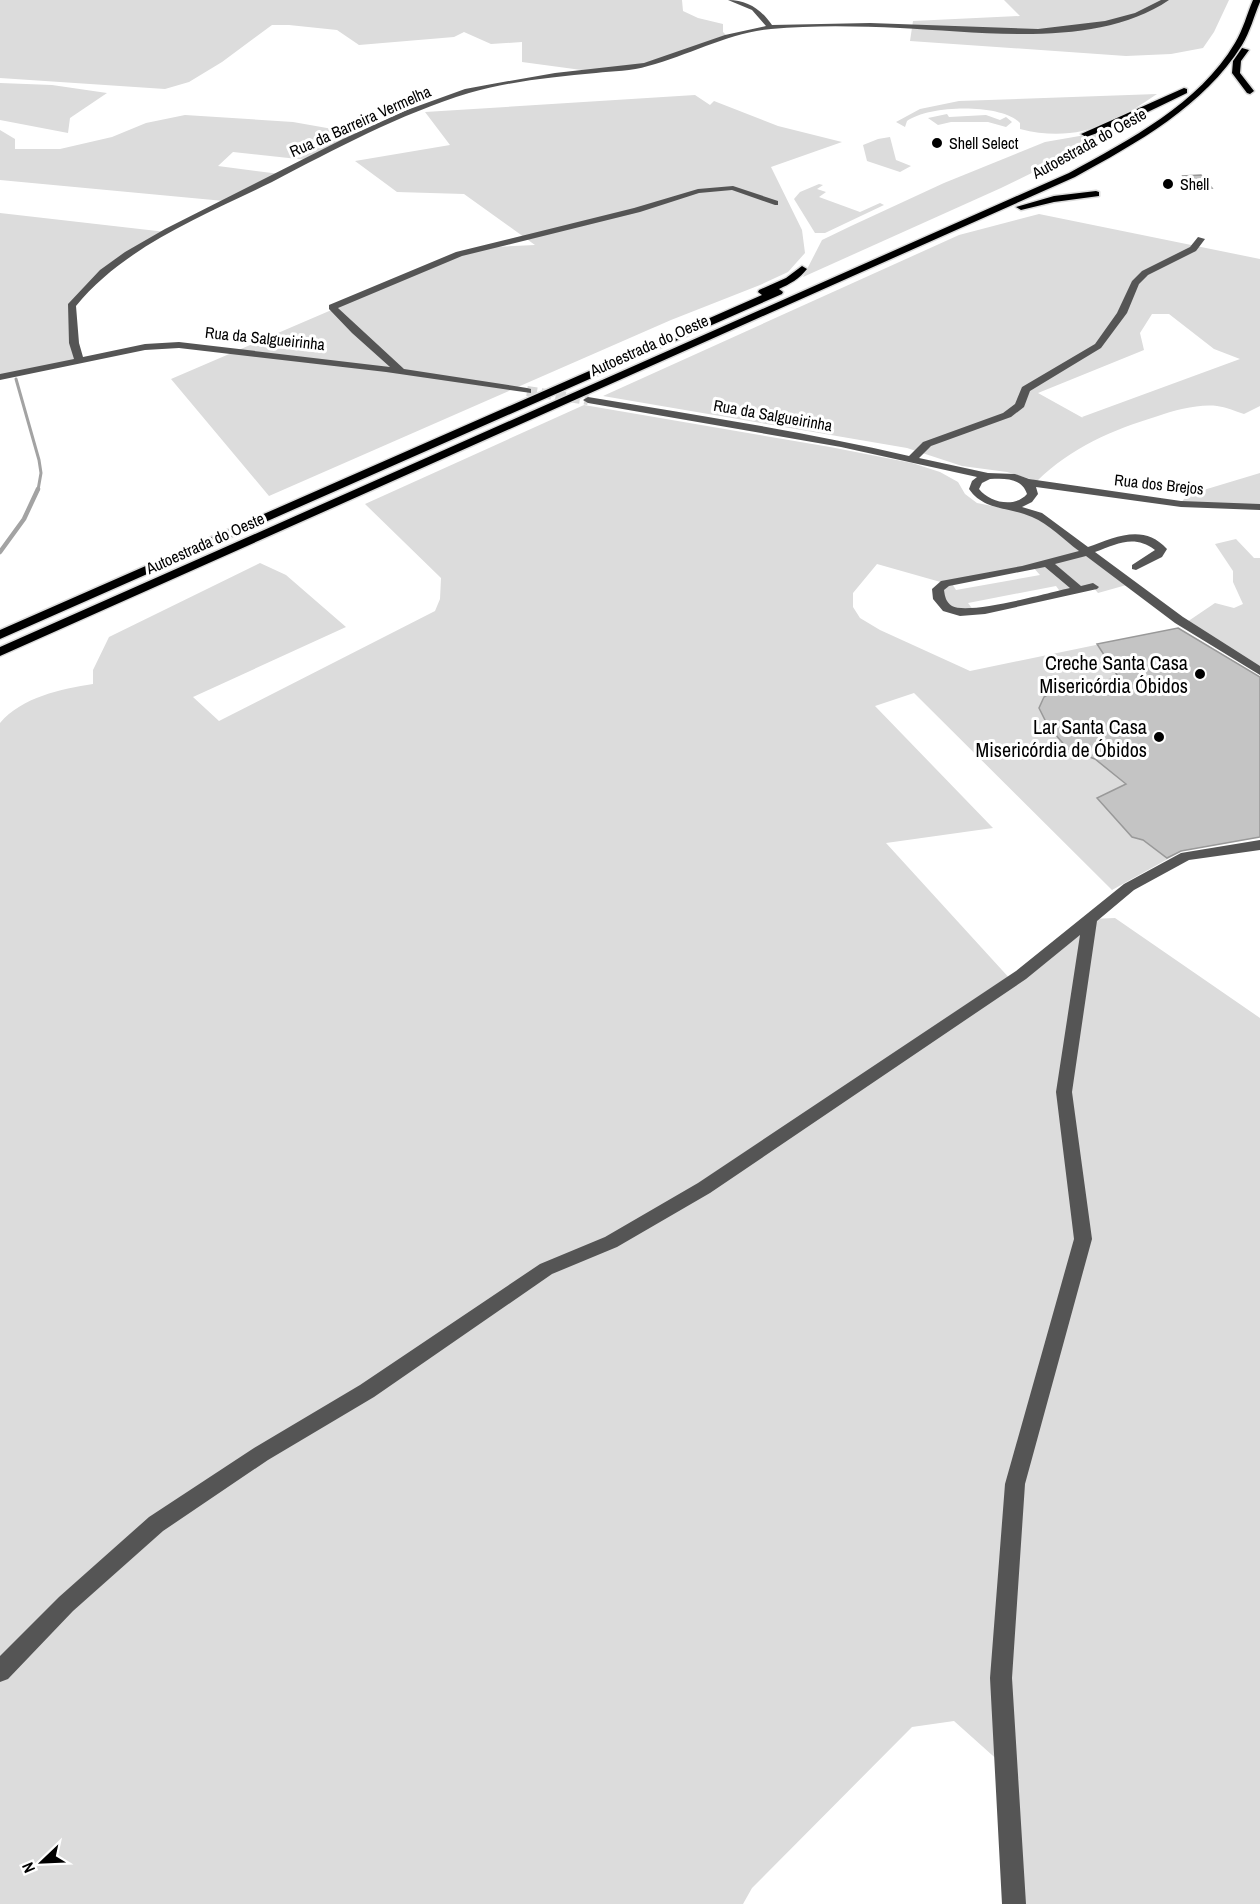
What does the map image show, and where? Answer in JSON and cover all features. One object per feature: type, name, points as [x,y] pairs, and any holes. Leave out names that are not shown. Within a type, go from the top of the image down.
[{"type":"highway","name":"Autoestrada do Oeste","points":[[0,635],[500,413],[1049,174],[1105,145],[1153,115],[1184,91],[1226,44],[1246,0]]},
{"type":"highway","name":"Autoestrada do Oeste","points":[[0,652],[1050,184],[1136,139],[1204,87],[1241,42],[1257,0]]},
{"type":"highway","points":[[1241,42],[1245,50],[1237,61],[1236,74],[1251,91]]},
{"type":"highway","points":[[1086,134],[1120,122],[1184,91]]},
{"type":"highway","points":[[931,238],[960,231],[1035,203],[1096,194]]},
{"type":"highway","points":[[646,350],[686,327],[790,280],[802,269]]},
{"type":"street","points":[[731,0],[753,8],[765,17],[770,27],[903,26],[1054,32],[1126,19],[1166,0]]},
{"type":"street","name":"Rua da Barreira Vermelha","points":[[79,361],[74,343],[71,306],[103,272],[128,254],[201,212],[382,124],[468,91],[555,75],[645,65],[727,36],[770,27]]},
{"type":"street","points":[[400,371],[332,307],[459,254],[637,210],[698,191],[733,188],[775,203]]},
{"type":"street","points":[[914,459],[915,454],[927,444],[1007,415],[1020,405],[1026,389],[1098,346],[1122,313],[1135,283],[1145,273],[1193,249],[1201,239]]},
{"type":"street","name":"Rua da Salgueirinha","points":[[0,377],[145,347],[179,345],[400,371],[527,391]]},
{"type":"street","name":"Rua da Salgueirinha","points":[[588,400],[914,459],[950,470],[988,476],[1008,476],[1025,482]]},
{"type":"street","name":"Rua da Salgueirinha","points":[[950,470],[974,485],[976,494],[981,498],[1038,515]]},
{"type":"street","points":[[974,485],[988,476]]},
{"type":"street","points":[[1025,482],[1032,488],[1031,497],[1038,515],[1179,620],[1260,671]]},
{"type":"street","name":"Rua dos Brejos","points":[[1025,482],[1180,504],[1260,507]]},
{"type":"street","name":"Rua dos Brejos","points":[[1005,505],[1022,503],[1054,487]]},
{"type":"street","points":[[1094,587],[985,610],[960,612],[947,608],[939,599],[938,589],[945,583],[1047,563],[1088,552],[1125,537],[1139,537],[1152,542],[1161,549],[1158,555],[1136,567]]},
{"type":"street","points":[[1047,563],[1079,590]]},
{"type":"street","points":[[0,1671],[66,1604],[156,1524],[261,1454],[367,1392],[546,1269],[611,1242],[704,1188],[1021,975],[1129,887],[1186,856],[1260,845]]},
{"type":"street","points":[[1014,1904],[1000,1678],[1015,1484],[1083,1239],[1064,1092],[1090,919]]},
{"type":"shaded area","points":[[0,0],[682,0],[683,11],[698,18],[723,24],[723,32],[727,36],[645,65],[589,71],[522,62],[522,42],[491,44],[464,32],[454,37],[359,45],[337,30],[272,25],[222,62],[189,82],[165,89],[0,78]]},
{"type":"shaded area","points":[[1004,0],[1229,0],[1214,32],[1203,48],[1171,54],[1126,56],[910,41],[913,21],[1020,16]]},
{"type":"shaded area","points":[[0,83],[52,85],[107,93],[70,118],[68,133],[0,120]]},
{"type":"shaded area","points":[[1157,94],[1124,115],[1108,122],[1076,132],[1058,134],[1020,129],[1020,123],[1011,117],[982,109],[947,109],[931,112],[907,121],[905,127],[896,122],[920,109],[959,101]]},
{"type":"shaded area","points":[[695,95],[710,105],[714,101],[778,126],[842,142],[771,167],[802,230],[805,253],[788,272],[671,320],[269,496],[171,379],[476,248],[535,245],[464,194],[397,192],[355,161],[450,145],[425,112]]},
{"type":"shaded area","points":[[947,114],[949,117],[986,115],[1000,120],[1006,117],[1012,122],[1006,127],[988,122],[951,122],[938,125],[928,118]]},
{"type":"shaded area","points":[[185,115],[293,122],[361,134],[307,160],[233,152],[218,166],[280,174],[224,201],[0,180],[0,130],[15,139],[15,149],[60,149],[112,137],[146,123]]},
{"type":"shaded area","points":[[1119,130],[1001,188],[803,277],[822,240],[851,226],[944,183],[1045,142]]},
{"type":"shaded area","points":[[890,137],[896,160],[911,166],[900,172],[867,161],[863,145]]},
{"type":"shaded area","points":[[819,184],[823,185],[817,189],[826,192],[819,197],[860,212],[880,203],[884,205],[825,233],[815,233],[794,199],[800,192]]},
{"type":"shaded area","points":[[0,213],[166,232],[128,254],[72,306],[79,361],[0,379]]},
{"type":"shaded area","points":[[1039,214],[1260,259],[1260,406],[1244,414],[1217,406],[1195,407],[1141,421],[1079,449],[1064,458],[1037,481],[1007,472],[962,466],[907,448],[603,396],[959,235]],"holes":[[[1152,314],[1169,314],[1214,349],[1240,359],[1083,418],[1038,393],[1144,350],[1140,333]]]},
{"type":"shaded area","points":[[584,405],[830,447],[912,463],[940,472],[958,482],[965,494],[977,503],[1038,515],[1130,584],[1098,593],[1093,587],[1062,594],[1056,586],[968,603],[974,611],[960,612],[939,599],[944,583],[877,564],[853,593],[853,607],[860,618],[880,630],[970,671],[1178,628],[1260,676],[1260,714],[1124,670],[1073,742],[1178,779],[1184,850],[1112,890],[914,693],[875,706],[993,828],[886,843],[1012,981],[1090,919],[1115,918],[1260,1018],[1260,1904],[1014,1904],[1006,1770],[1020,1780],[954,1721],[912,1727],[752,1888],[743,1904],[0,1904],[0,723],[9,714],[31,701],[55,692],[93,684],[93,670],[109,637],[260,563],[286,575],[346,627],[193,697],[219,721],[435,611],[440,599],[441,578],[365,504]],"holes":[[[1032,566],[1040,575],[956,590],[951,582]]]},
{"type":"shaded area","points":[[1260,473],[1260,505],[1181,503],[1187,495]]},
{"type":"shaded area","points":[[1236,539],[1254,558],[1260,558],[1260,671],[1184,624],[1215,603],[1234,608],[1243,604],[1233,582],[1233,571],[1215,544]]},
{"type":"building","points":[[1201,175],[1212,188],[1195,189],[1183,176]]},
{"type":"building","name":"Lar Santa Casa Misericórdia de Óbidos","points":[[1178,628],[1260,677],[1260,837],[1181,851],[1167,858],[1143,840],[1132,837],[1097,798],[1126,784],[1095,759],[1068,749],[1048,726],[1039,708],[1044,697],[1058,688],[1119,678],[1097,644]]},
{"type":"waterway","points":[[16,379],[39,460],[41,473],[38,490]]},
{"type":"waterway","points":[[0,552],[24,519],[38,489]]},
{"type":"tunnel","points":[[527,391],[588,400]]},
{"type":"place","name":"Shell Select","points":[[937,143]]},
{"type":"place","name":"Shell","points":[[1168,184]]},
{"type":"place","name":"Creche Santa Casa Misericórdia Óbidos","points":[[1200,674]]},
{"type":"place","name":"Lar Santa Casa Misericórdia de Óbidos","points":[[1159,737]]}]
